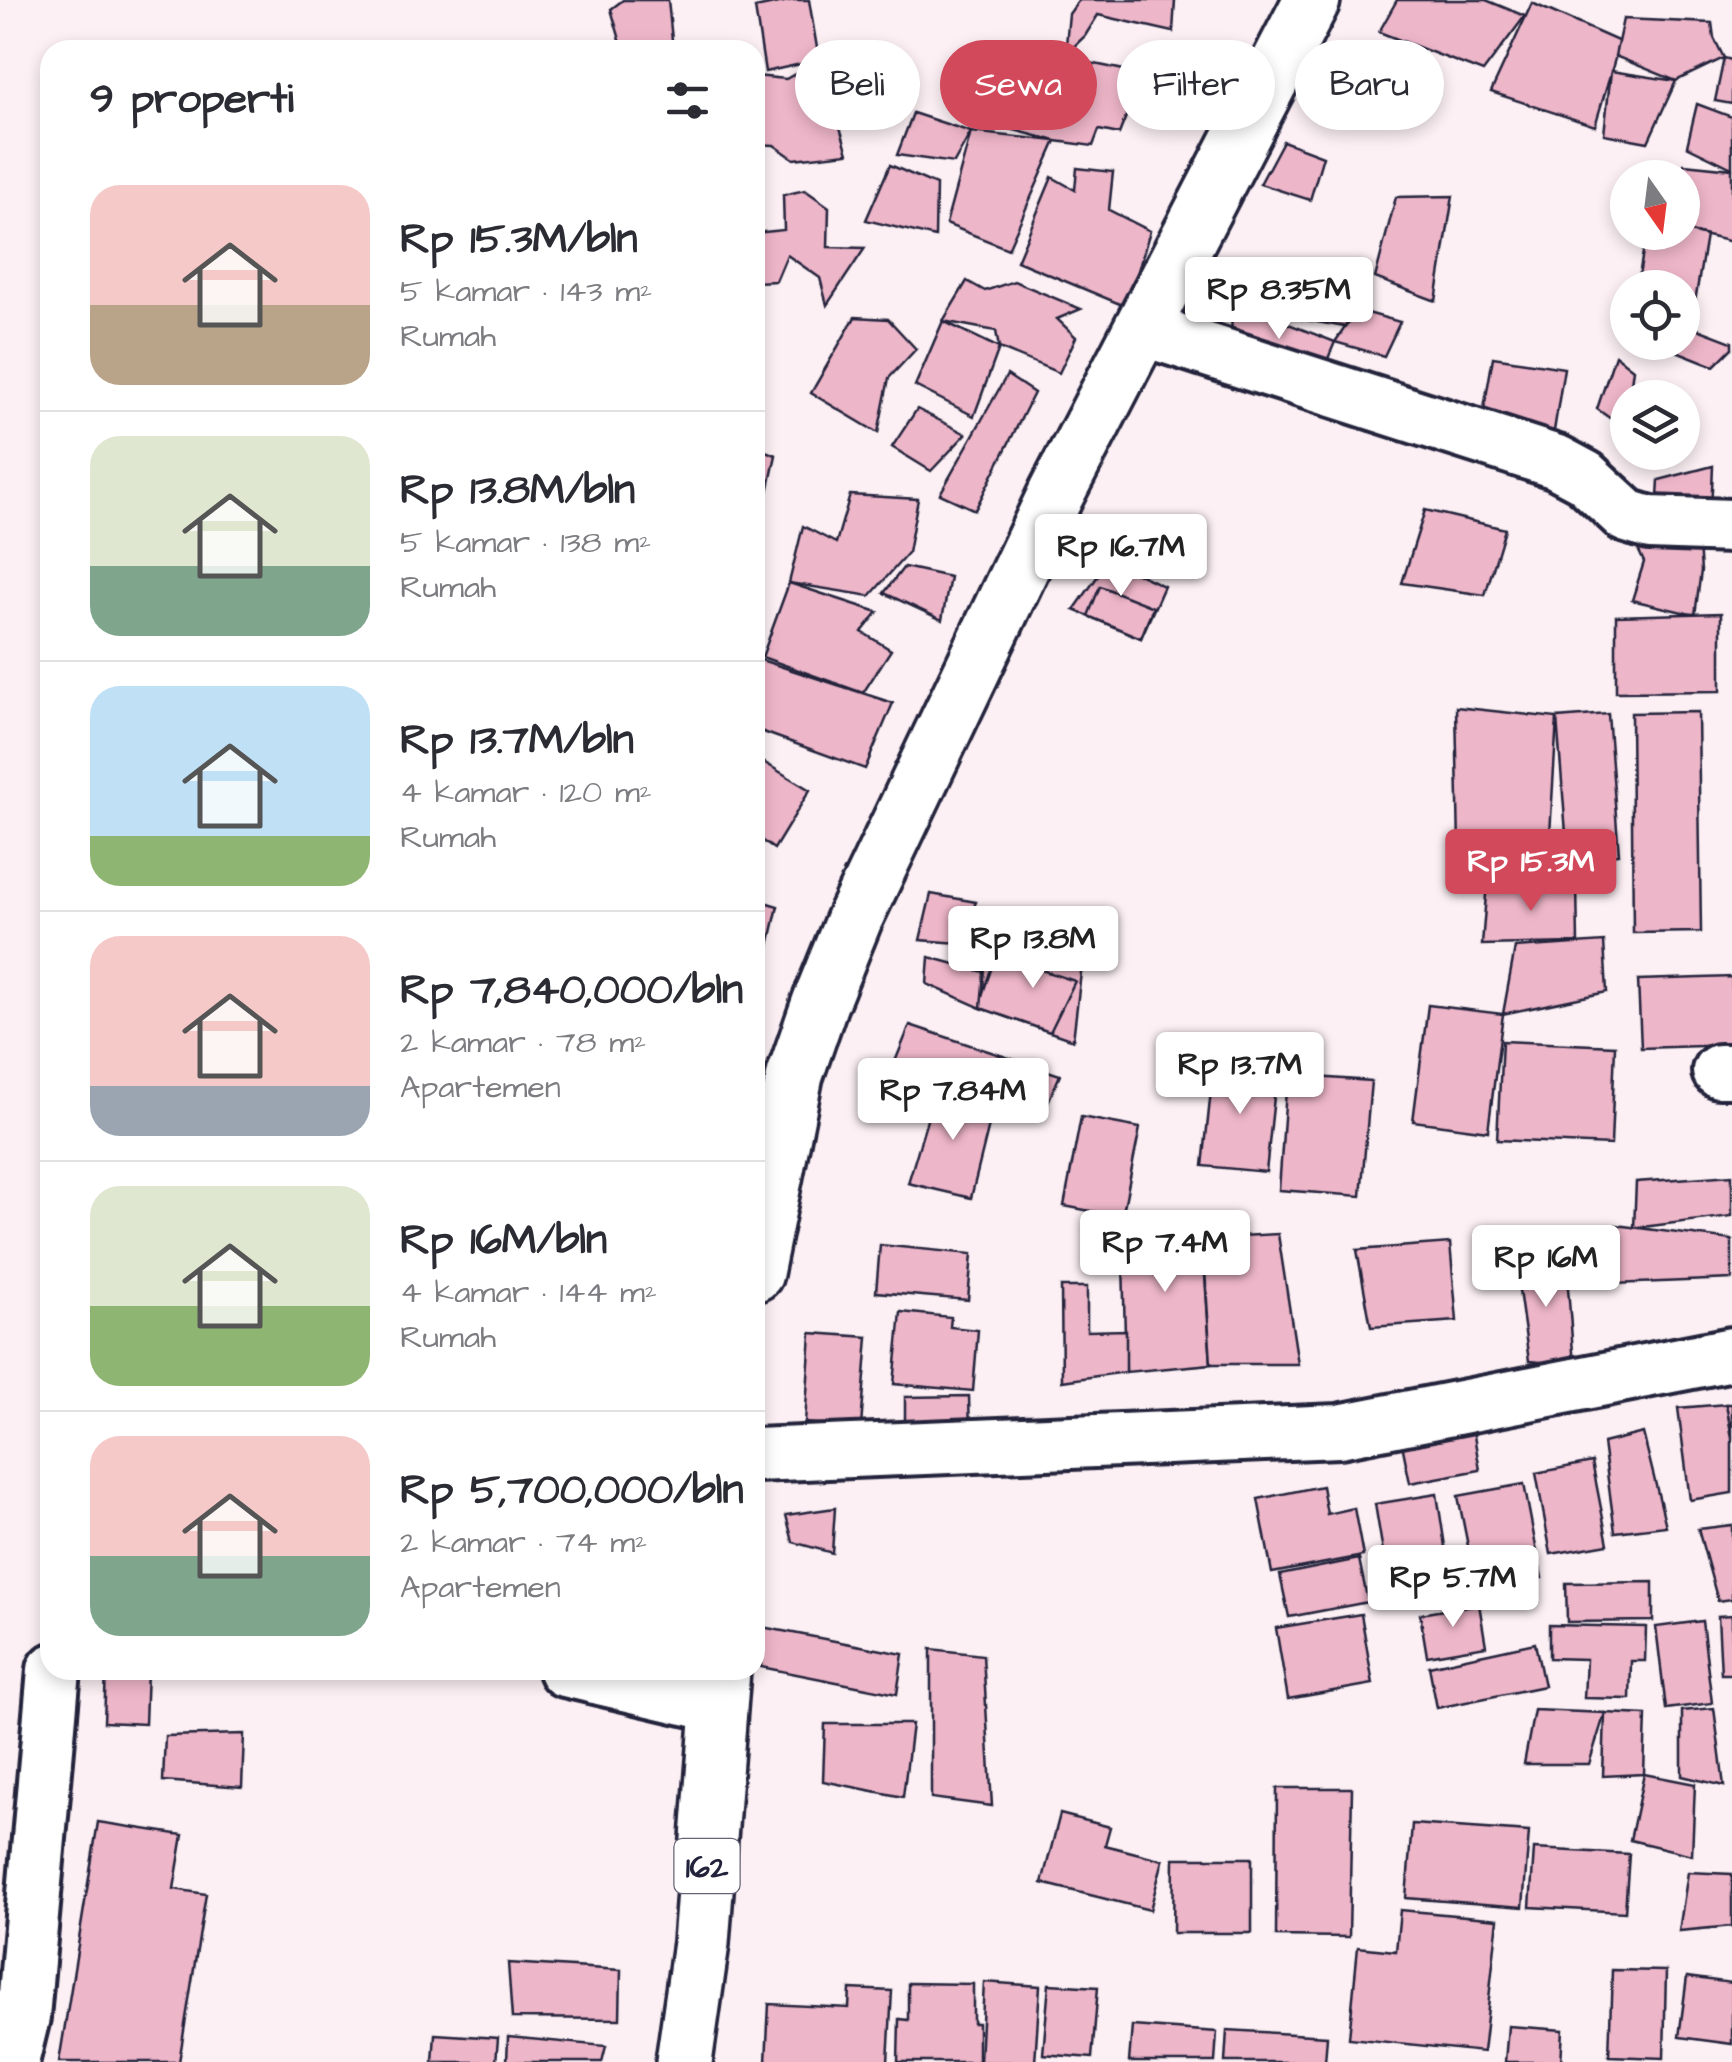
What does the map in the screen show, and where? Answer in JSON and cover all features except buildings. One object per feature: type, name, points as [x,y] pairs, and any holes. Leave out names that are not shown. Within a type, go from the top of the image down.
[{"type":"main road","points":[[765,1224],[795,1075],[862,902],[1056,494],[1312,0]]},
{"type":"main road","name":"162","points":[[684,2062],[701,1943],[721,1688]]},
{"type":"street","points":[[1142,329],[1557,462],[1586,477],[1627,516],[1650,523],[1732,526]]},
{"type":"street","points":[[765,1454],[1339,1431],[1732,1354]]},
{"type":"street","points":[[12,2062],[23,2016],[53,1680]]},
{"type":"street","points":[[651,1680],[721,1688]]}]
